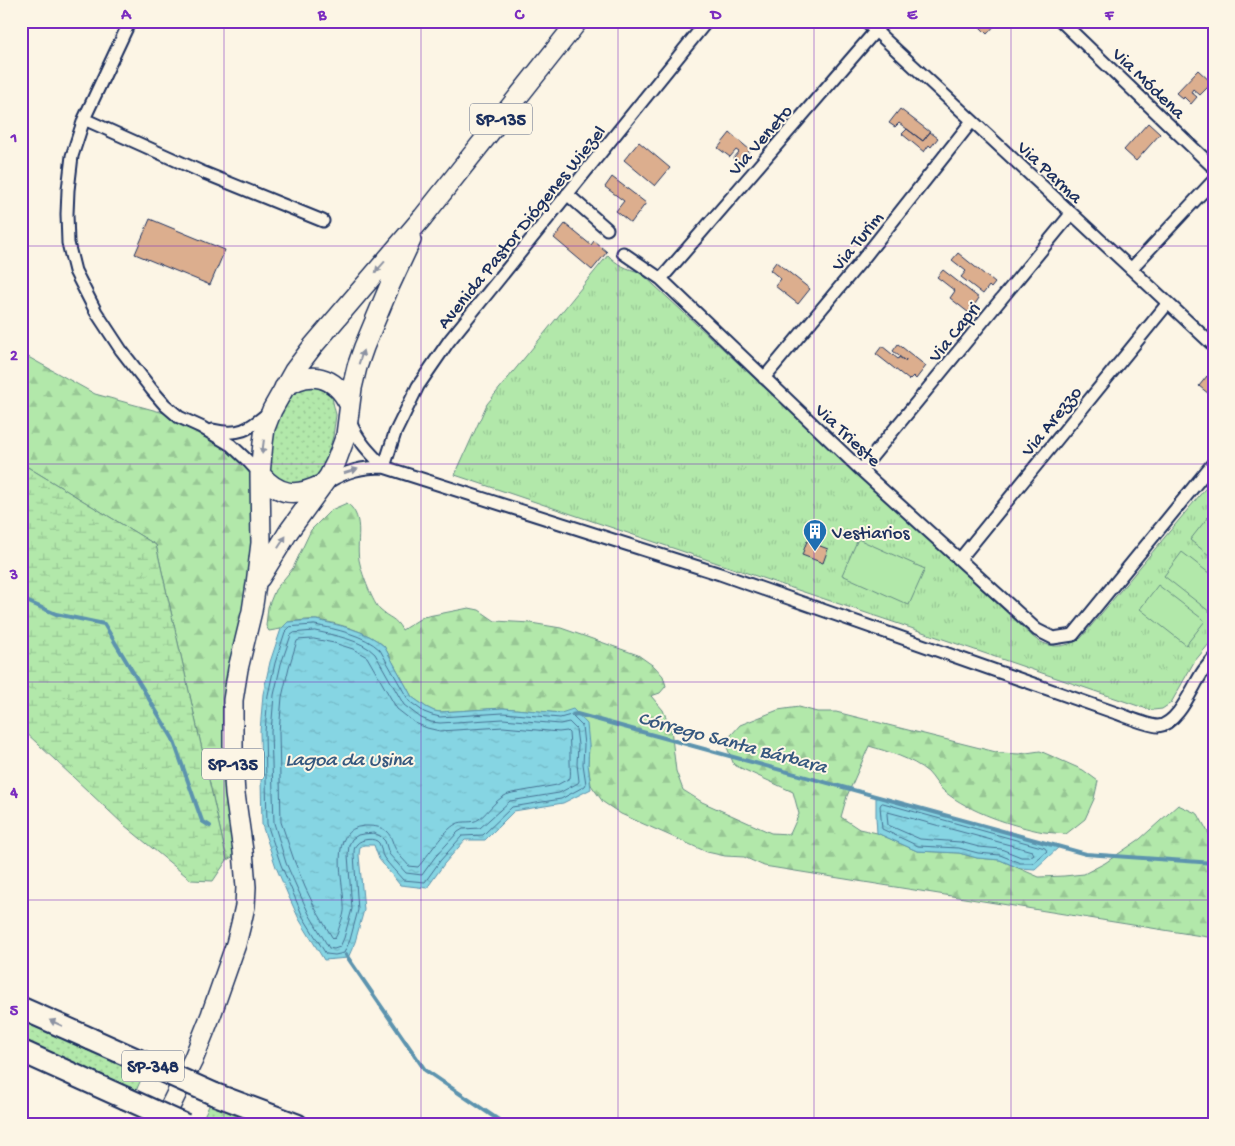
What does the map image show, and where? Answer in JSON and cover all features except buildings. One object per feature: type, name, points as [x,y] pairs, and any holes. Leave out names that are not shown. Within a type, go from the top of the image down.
[{"type":"highway","name":"SP-348","points":[[21,1008],[214,1094],[277,1125]]},
{"type":"highway","name":"SP-348","points":[[21,1053],[124,1103],[185,1125]]},
{"type":"highway","points":[[214,1094],[297,1125]]},
{"type":"highway","points":[[124,1103],[156,1125]]},
{"type":"main road","name":"SP-135","points":[[161,1125],[193,1060],[211,1015],[236,944],[245,906],[246,887],[243,851],[235,794],[233,763],[233,700],[238,669],[252,611],[261,543],[260,474],[265,428],[284,388],[313,346],[423,217],[578,21]]},
{"type":"main road","name":"SP-135","points":[[256,584],[285,537],[336,462],[342,449],[357,367],[399,265],[423,217]]},
{"type":"main road","points":[[284,388],[301,378],[321,378],[330,382],[345,395],[349,411]]},
{"type":"main road","points":[[260,474],[278,490],[289,493],[301,493],[321,485]]},
{"type":"main road","name":"SP-135","points":[[150,1125],[236,944]]},
{"type":"street","points":[[130,21],[84,119],[72,156],[68,190],[68,243],[75,271],[101,320],[121,350],[152,390],[179,417],[202,427],[225,433],[248,429],[272,410]]},
{"type":"street","name":"Avenida Pastor Diógenes Wiezel","points":[[384,467],[395,433],[418,386],[449,341],[707,21]]},
{"type":"street","name":"Via Parma","points":[[865,21],[1214,346]]},
{"type":"street","name":"Via Veneto","points":[[660,279],[884,21]]},
{"type":"street","name":"Via Módena","points":[[1061,21],[1214,168]]},
{"type":"street","points":[[84,119],[202,172],[323,221]]},
{"type":"street","name":"Via Turim","points":[[764,378],[859,264],[972,121]]},
{"type":"street","points":[[1131,269],[1214,180]]},
{"type":"street","points":[[568,194],[607,229]]},
{"type":"street","name":"Via Capri","points":[[861,470],[1072,214]]},
{"type":"street","name":"Via Trieste","points":[[623,253],[660,279],[861,470],[1037,630],[1053,638],[1073,634],[1214,462]]},
{"type":"street","name":"Via Arezzo","points":[[960,559],[1168,303]]},
{"type":"street","points":[[349,411],[353,429],[358,439],[368,452],[384,467]]},
{"type":"street","points":[[202,427],[230,445],[248,460],[260,474]]},
{"type":"street","points":[[321,485],[340,475],[360,468],[384,467],[720,574],[1158,726],[1169,721],[1179,712],[1202,672],[1214,658]]},
{"type":"green space","points":[[608,255],[623,266],[640,272],[1032,636],[1044,643],[1062,646],[1081,638],[1214,478],[1214,638],[1194,662],[1171,703],[1162,709],[1147,709],[455,475],[487,404]]},
{"type":"green space","points":[[21,353],[95,394],[179,417],[201,427],[260,474],[238,669],[243,851],[227,860],[156,545],[21,463]]},
{"type":"green space","points":[[301,386],[318,387],[326,391],[332,398],[336,415],[333,436],[325,465],[313,483],[287,488],[268,470],[270,438],[286,395]]},
{"type":"green space","points":[[21,463],[156,545],[227,860],[213,881],[191,880],[124,825],[21,728]]},
{"type":"green space","points":[[347,503],[357,516],[359,556],[361,569],[368,588],[380,610],[395,620],[402,630],[423,617],[469,608],[479,610],[495,621],[531,623],[561,628],[638,655],[655,667],[663,676],[666,686],[660,693],[651,696],[663,710],[671,729],[676,771],[683,790],[702,802],[771,833],[790,834],[799,814],[793,792],[734,765],[725,742],[740,725],[778,710],[799,707],[817,712],[836,712],[1000,753],[1019,754],[1040,751],[1083,770],[1098,781],[1094,799],[1085,819],[1066,834],[1032,829],[1005,822],[979,812],[945,792],[928,772],[921,767],[900,756],[869,746],[847,796],[841,817],[859,829],[877,833],[917,851],[959,853],[977,858],[1000,860],[1039,877],[1084,874],[1105,863],[1140,839],[1178,805],[1198,814],[1214,847],[1214,938],[764,866],[744,857],[725,856],[707,852],[621,814],[603,802],[591,785],[588,764],[589,745],[561,713],[503,708],[434,711],[412,697],[384,646],[370,636],[343,626],[314,620],[288,622],[281,629],[269,631],[266,626],[268,607],[275,590],[293,568],[311,530],[331,510]]},
{"type":"green space","points":[[1208,517],[1214,521],[1214,559],[1190,540]]},
{"type":"green space","points":[[858,539],[925,569],[909,605],[842,575]]},
{"type":"green space","points":[[1182,552],[1214,577],[1214,607],[1210,612],[1164,576]]},
{"type":"green space","points":[[1158,585],[1205,621],[1186,645],[1140,609]]},
{"type":"green space","points":[[21,1018],[143,1075],[136,1091],[77,1067],[21,1041]]},
{"type":"green space","points":[[210,1104],[256,1125],[207,1125],[201,1122]]},
{"type":"water","name":"Lagoa da Usina","points":[[316,620],[342,626],[377,640],[384,646],[412,697],[434,711],[503,708],[561,713],[573,709],[587,724],[591,789],[563,803],[514,811],[485,840],[465,840],[444,864],[427,888],[400,885],[379,859],[374,845],[360,847],[359,855],[364,910],[355,942],[348,958],[324,960],[299,919],[276,867],[262,825],[260,731],[263,694],[270,662],[281,629],[288,622]]},
{"type":"water","points":[[876,796],[1059,847],[1035,869],[1019,868],[1000,860],[977,858],[959,853],[917,851],[877,833]]},
{"type":"waterway","name":"Córrego Santa Bárbara","points":[[21,570],[24,573],[24,600],[56,614],[104,624],[173,739],[202,821],[210,826]]},
{"type":"waterway","name":"Córrego Santa Bárbara","points":[[573,715],[577,714],[1086,854],[1214,863]]},
{"type":"waterway","points":[[346,955],[425,1070],[506,1125]]},
{"type":"place","name":"Vestiarios","points":[[815,552]]}]
